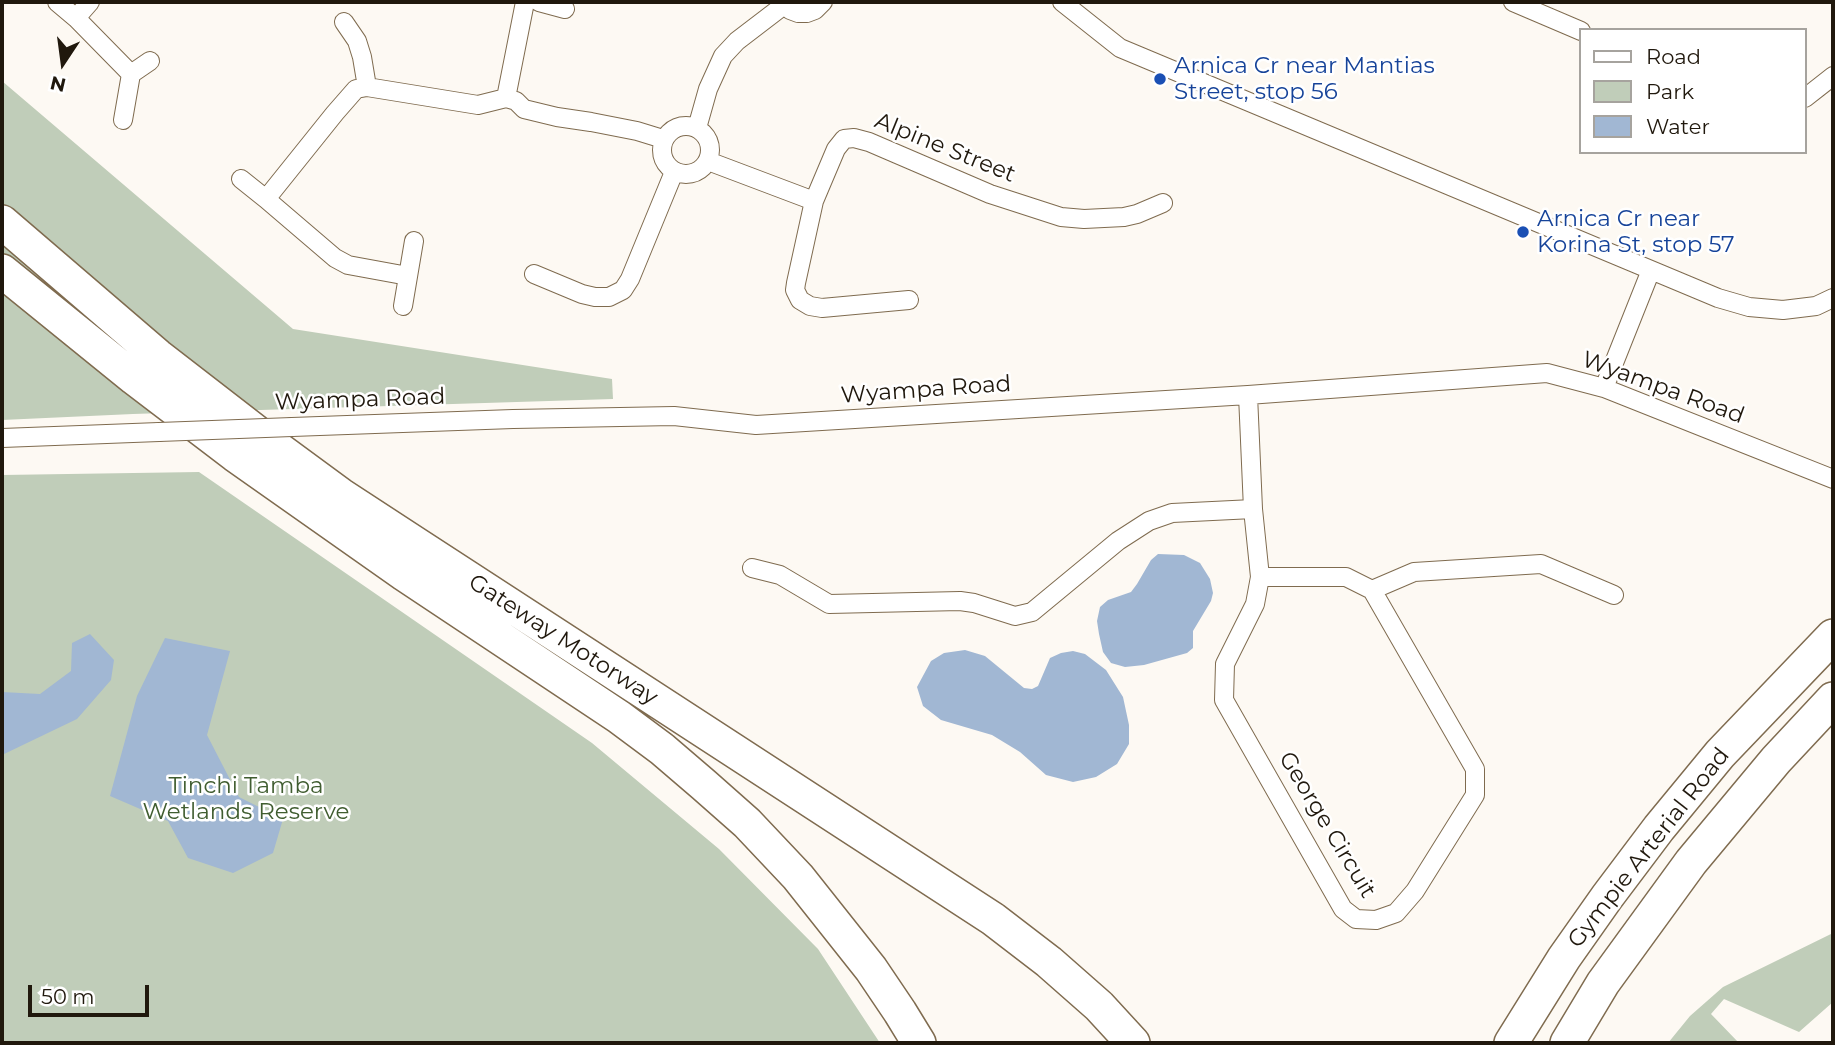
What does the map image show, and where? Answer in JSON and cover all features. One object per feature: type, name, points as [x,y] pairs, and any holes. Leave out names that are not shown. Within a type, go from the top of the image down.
[{"type":"highway","name":"Gateway Motorway","points":[[2,222],[158,356],[292,460],[341,495],[993,919],[1049,962],[1099,1006],[1133,1043]]},
{"type":"highway","name":"Gateway Motorway","points":[[2,271],[235,455],[404,574],[619,717],[694,776],[747,823],[798,877],[870,969],[919,1043]]},
{"type":"highway","name":"Gympie Arterial Road","points":[[1511,1043],[1564,958],[1659,828],[1720,754],[1833,635]]},
{"type":"highway","name":"Gympie Arterial Road","points":[[1567,1043],[1603,983],[1690,862],[1776,760],[1833,699]]},
{"type":"street","points":[[57,2],[131,74]]},
{"type":"street","points":[[76,18],[90,2]]},
{"type":"street","points":[[506,98],[525,2]]},
{"type":"street","points":[[540,2],[565,9]]},
{"type":"street","points":[[697,128],[708,89],[723,56],[737,41],[783,3],[790,10],[807,13],[823,2]]},
{"type":"street","points":[[1062,2],[1081,8],[1120,48],[1718,298],[1749,307],[1783,310],[1816,306],[1833,298]]},
{"type":"street","points":[[1513,2],[1580,31]]},
{"type":"street","points":[[344,22],[360,49],[367,87]]},
{"type":"street","points":[[123,120],[131,74],[149,61]]},
{"type":"street","points":[[1807,97],[1833,76]]},
{"type":"street","points":[[266,199],[356,89],[367,87],[478,105],[506,98],[516,101],[524,109],[637,131],[663,139]]},
{"type":"street","points":[[686,125],[697,128],[709,141],[708,161],[702,169],[693,173],[674,172],[662,158],[663,139],[676,127],[686,125]]},
{"type":"street","name":"Alpine Street","points":[[814,201],[836,149],[844,139],[854,138],[870,142],[990,194],[1061,217],[1124,217],[1163,203]]},
{"type":"street","points":[[708,161],[814,201],[796,283],[800,300],[810,306],[822,308],[909,300]]},
{"type":"street","points":[[534,274],[595,297],[609,297],[622,290],[630,279],[674,172]]},
{"type":"street","points":[[241,179],[335,258],[348,265],[408,276]]},
{"type":"street","points":[[403,306],[414,241]]},
{"type":"street","points":[[1604,388],[1651,270]]},
{"type":"street","name":"Wyampa Road","points":[[2,438],[513,419],[674,416],[756,425],[1248,395],[1548,373],[1604,388],[1833,479]]},
{"type":"street","name":"George Circuit","points":[[1248,395],[1253,509],[1261,577],[1255,604],[1225,664],[1224,700],[1343,909],[1356,919],[1376,920],[1396,913],[1415,891],[1475,795],[1475,769],[1372,590]]},
{"type":"street","points":[[752,568],[780,575],[829,604],[960,601],[1014,615],[1032,612],[1118,541],[1149,521],[1171,513],[1253,509]]},
{"type":"street","points":[[1261,577],[1346,577],[1372,590],[1414,572],[1541,564],[1614,595]]},
{"type":"green space","points":[[2,81],[293,329],[612,379],[613,399],[2,420]]},
{"type":"green space","name":"Tinchi Tamba Wetlands Reserve","points":[[199,472],[592,743],[719,849],[818,949],[880,1043],[2,1043],[2,475]]},
{"type":"green space","points":[[1833,933],[1833,1002],[1799,1032],[1724,999],[1711,1014],[1739,1043],[1668,1043],[1690,1016],[1723,987]]},
{"type":"water","points":[[1158,554],[1184,555],[1200,563],[1210,579],[1213,593],[1193,631],[1193,648],[1187,653],[1144,665],[1125,667],[1111,663],[1103,652],[1099,634],[1097,621],[1100,607],[1108,600],[1131,592],[1151,560]]},
{"type":"water","points":[[90,634],[114,660],[111,680],[77,719],[2,755],[2,692],[40,694],[71,671],[72,643]]},
{"type":"water","points":[[165,638],[230,651],[207,735],[239,797],[283,819],[273,853],[233,873],[188,858],[168,821],[110,796],[137,696]]},
{"type":"water","points":[[965,650],[985,656],[1024,688],[1032,689],[1038,686],[1050,658],[1073,651],[1085,654],[1106,670],[1123,697],[1129,725],[1129,744],[1117,764],[1096,777],[1073,782],[1046,775],[1020,752],[992,735],[941,720],[923,706],[917,687],[931,661],[944,653]]},
{"type":"place","name":"Arnica Cr near Mantias Street, stop 56","points":[[1160,79]]},
{"type":"place","name":"Arnica Cr near Korina St, stop 57","points":[[1523,232]]}]
